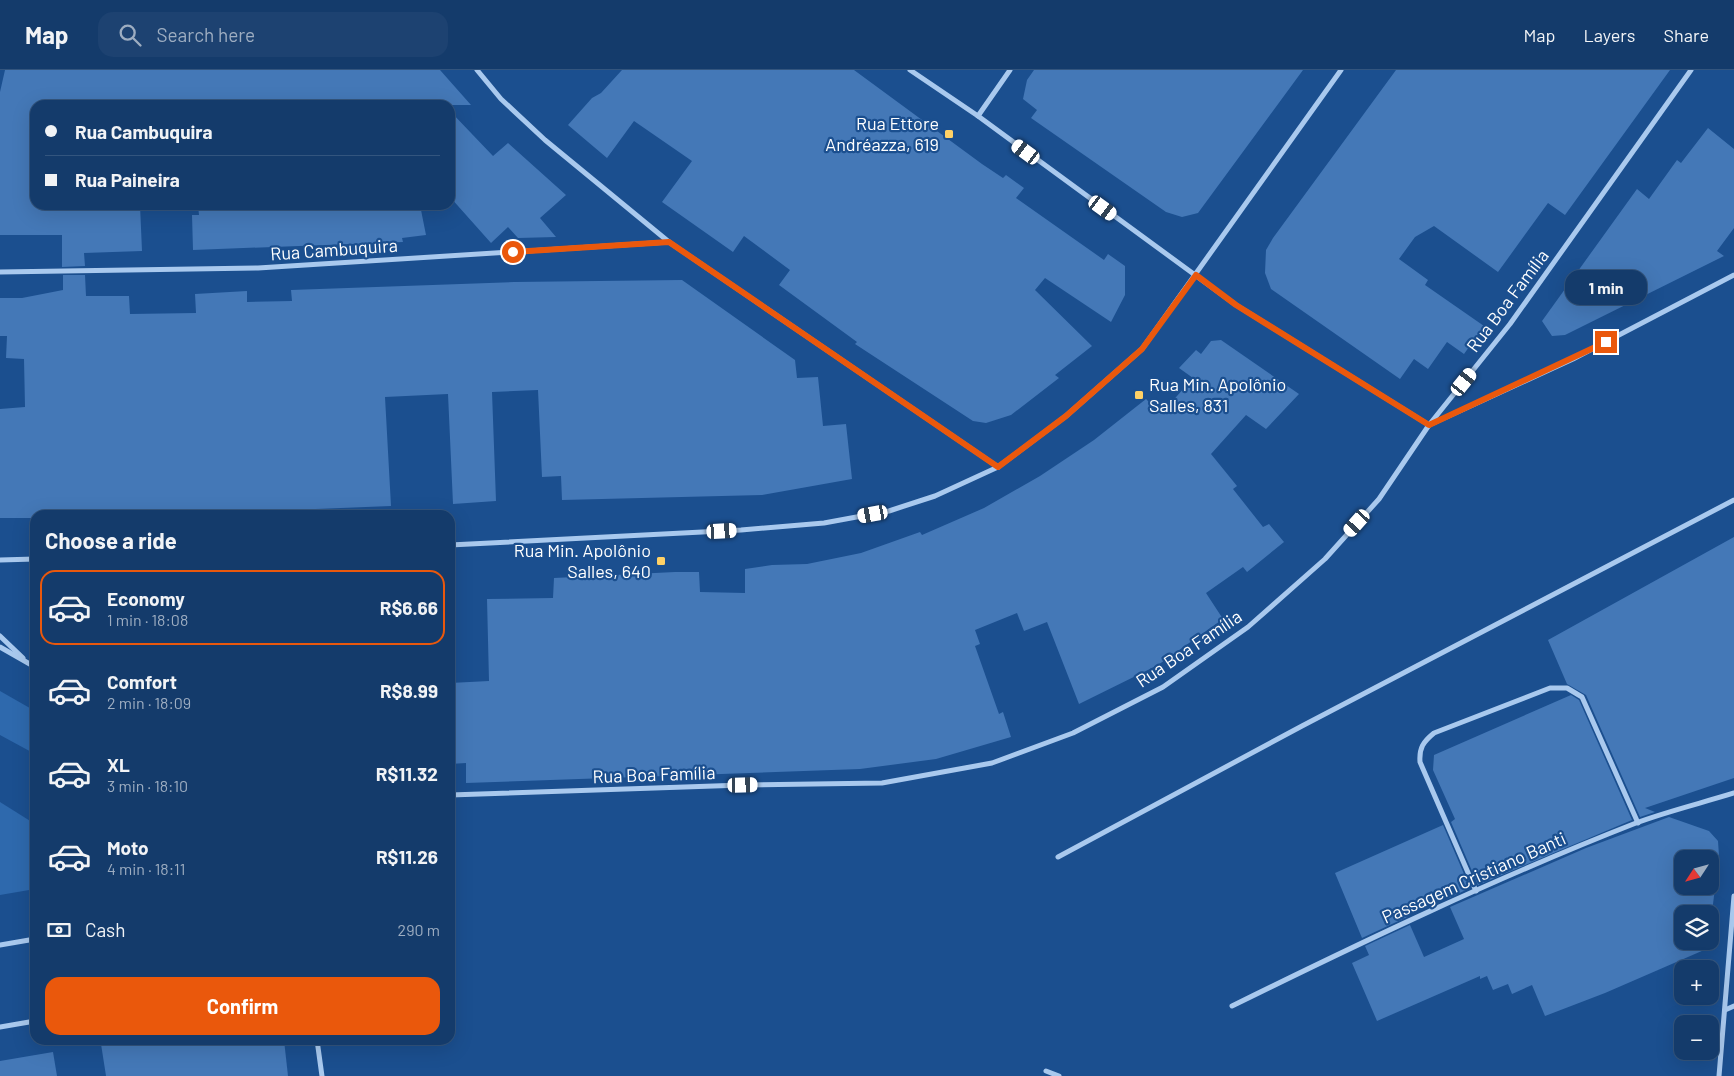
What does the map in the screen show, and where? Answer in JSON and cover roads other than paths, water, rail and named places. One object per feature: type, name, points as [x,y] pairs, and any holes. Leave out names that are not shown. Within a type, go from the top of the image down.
[{"type":"street","points":[[477,70],[501,99],[545,140],[669,242],[998,467]]},
{"type":"street","points":[[910,70],[978,116],[1236,305],[1429,425],[1573,359],[1734,275]]},
{"type":"street","points":[[978,116],[1010,70]]},
{"type":"street","points":[[455,545],[741,530],[824,523],[889,511],[935,496],[998,467],[1066,416],[1142,349],[1341,70]]},
{"type":"street","name":"Rua Boa Família","points":[[455,795],[743,785],[882,783],[992,763],[1073,733],[1163,687],[1248,627],[1325,559],[1379,499],[1429,425],[1510,324],[1691,70]]},
{"type":"street","name":"Rua Cambuquira","points":[[0,272],[258,268],[669,242]]},
{"type":"street","points":[[1058,857],[1302,726],[1734,500]]},
{"type":"street","points":[[0,560],[30,559]]},
{"type":"street","points":[[0,636],[29,664]]},
{"type":"street","points":[[0,647],[29,664]]},
{"type":"street","points":[[1476,891],[1420,762],[1419,752],[1421,747],[1434,733],[1550,688],[1567,688],[1582,697],[1638,823]]},
{"type":"street","name":"Passagem Cristiano Banti","points":[[1232,1006],[1353,947],[1476,891],[1638,823],[1734,793]]},
{"type":"street","points":[[1719,1076],[1734,896]]},
{"type":"street","points":[[0,946],[30,940]]},
{"type":"street","points":[[1725,1010],[1734,1006]]},
{"type":"street","points":[[0,1027],[30,1021]]},
{"type":"street","points":[[318,1045],[322,1076]]},
{"type":"street","points":[[1046,1071],[1059,1076]]},
{"type":"place","name":"Rua Ettore Andréazza, 619","points":[[949,134]]},
{"type":"place","name":"Rua Min. Apolônio Salles, 831","points":[[1139,395]]},
{"type":"place","name":"Rua Min. Apolônio Salles, 640","points":[[661,561]]}]
